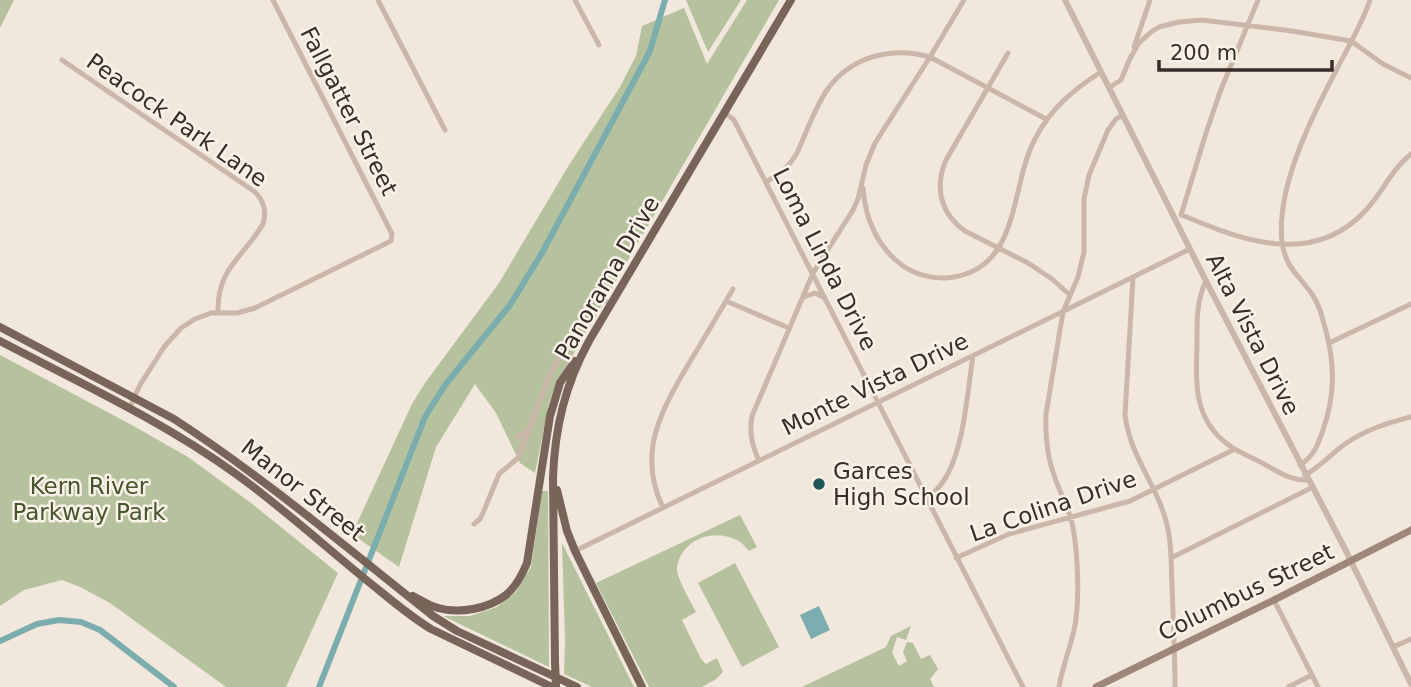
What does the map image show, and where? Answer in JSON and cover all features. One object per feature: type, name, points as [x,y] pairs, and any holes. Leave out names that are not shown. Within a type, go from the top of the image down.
[{"type":"main road","name":"Panorama Drive","points":[[554,687],[554,450],[559,415],[568,387],[580,358],[791,0]]},
{"type":"main road","points":[[403,593],[435,608],[454,611],[495,601],[505,595],[519,579],[527,563],[550,416],[558,390],[610,306]]},
{"type":"main road","name":"Manor Street","points":[[0,327],[174,419],[240,464],[403,593],[457,631],[577,687]]},
{"type":"main road","name":"Manor Street","points":[[0,341],[166,428],[234,472],[354,571],[431,629],[554,687]]},
{"type":"main road","points":[[553,477],[575,551],[642,687]]},
{"type":"main road","name":"Columbus Street","points":[[1096,687],[1411,530]]},
{"type":"street","name":"Fallgatter Street","points":[[218,312],[236,313],[255,309],[388,243],[392,237],[273,0]]},
{"type":"street","points":[[378,0],[445,130]]},
{"type":"street","points":[[575,0],[599,45]]},
{"type":"street","points":[[759,461],[752,443],[752,416],[813,273],[853,210],[875,143],[964,0]]},
{"type":"street","name":"Alta Vista Drive","points":[[1065,0],[1123,115],[1179,217],[1206,281],[1351,561],[1411,684]]},
{"type":"street","points":[[1130,59],[1150,0]]},
{"type":"street","points":[[1258,0],[1220,92],[1179,217],[1283,246],[1322,239],[1346,227],[1366,209],[1398,165],[1411,154]]},
{"type":"street","points":[[1300,464],[1308,460],[1317,448],[1330,408],[1333,373],[1329,344],[1316,301],[1289,266],[1283,246],[1283,199],[1290,174],[1315,114],[1370,0]]},
{"type":"street","points":[[1110,88],[1121,80],[1135,48],[1144,37],[1168,24],[1190,20],[1292,31],[1351,41],[1383,64],[1411,78]]},
{"type":"street","points":[[766,181],[778,175],[791,163],[821,99],[835,80],[863,60],[886,53],[909,52],[930,57],[1046,119]]},
{"type":"street","points":[[1008,54],[946,160],[940,178],[943,204],[958,226],[1039,270],[1070,295]]},
{"type":"street","name":"Peacock Park Lane","points":[[62,60],[260,197],[265,207],[264,224],[222,280],[218,312]]},
{"type":"street","points":[[864,178],[864,200],[874,233],[903,266],[935,278],[960,276],[979,268],[999,248],[1009,228],[1029,150],[1046,119],[1066,97],[1101,72]]},
{"type":"street","name":"Loma Linda Drive","points":[[725,113],[734,120],[766,181],[1023,687]]},
{"type":"street","points":[[1059,687],[1074,632],[1077,604],[1075,540],[1071,518],[1051,467],[1045,428],[1063,312],[1078,277],[1084,252],[1084,200],[1089,175],[1108,130],[1116,119],[1123,115]]},
{"type":"street","name":"Monte Vista Drive","points":[[575,551],[1190,248]]},
{"type":"street","points":[[1133,277],[1125,415],[1129,440],[1167,527],[1171,558],[1175,687]]},
{"type":"street","points":[[1206,281],[1197,309],[1197,395],[1212,428],[1235,449],[1297,480],[1307,477],[1342,446],[1366,432],[1411,417]]},
{"type":"street","points":[[663,508],[656,495],[652,475],[652,450],[659,421],[671,394],[733,289]]},
{"type":"street","points":[[802,299],[815,293],[825,298]]},
{"type":"street","points":[[474,524],[483,513],[499,474],[518,458],[549,376],[577,329],[589,301],[600,298],[610,306]]},
{"type":"street","points":[[726,301],[789,328]]},
{"type":"street","points":[[1329,344],[1411,304]]},
{"type":"street","points":[[129,408],[173,335],[195,318],[218,312]]},
{"type":"street","points":[[926,498],[939,488],[954,457],[961,432],[973,356]]},
{"type":"street","points":[[518,437],[528,430]]},
{"type":"street","name":"La Colina Drive","points":[[956,558],[1009,534],[1120,505],[1235,449]]},
{"type":"street","points":[[1171,558],[1313,487]]},
{"type":"street","points":[[1274,600],[1318,687]]},
{"type":"street","points":[[1393,648],[1411,639]]},
{"type":"street","points":[[1288,687],[1312,675]]},
{"type":"green space","points":[[0,0],[14,0],[0,28]]},
{"type":"green space","points":[[686,0],[741,0],[708,52]]},
{"type":"green space","points":[[747,0],[779,0],[556,384],[549,403],[535,473],[520,463],[496,413],[475,384],[436,447],[399,567],[352,534],[412,404],[499,283],[569,165],[620,87],[636,56],[642,26],[684,8],[707,64]]},
{"type":"green space","name":"Kern River Parkway Park","points":[[0,355],[188,457],[251,503],[338,573],[286,687],[226,687],[110,603],[62,580],[24,590],[0,606]]},
{"type":"green space","points":[[542,491],[548,491],[549,667],[443,616],[470,616],[497,607],[516,592],[531,567]]},
{"type":"green space","points":[[740,515],[757,547],[749,551],[737,540],[718,535],[700,538],[685,549],[677,567],[681,583],[696,612],[682,620],[701,659],[706,664],[717,658],[723,672],[702,687],[649,687],[596,583]]},
{"type":"green space","points":[[562,543],[634,687],[592,687],[564,674]]},
{"type":"green space","points":[[735,563],[779,647],[742,667],[698,583]]},
{"type":"green space","points":[[911,626],[906,640],[897,637],[892,653],[899,666],[907,661],[903,652],[907,642],[913,643],[921,659],[930,655],[938,669],[930,679],[934,687],[802,687],[886,647],[891,636]]},
{"type":"water","points":[[819,606],[830,630],[811,639],[800,615]]},
{"type":"waterway","points":[[319,687],[425,417],[445,385],[510,305],[542,253],[650,51],[665,0]]},
{"type":"waterway","points":[[0,641],[37,624],[59,620],[81,622],[100,630],[174,687]]},
{"type":"place","name":"Garces High School","points":[[819,484]]}]
